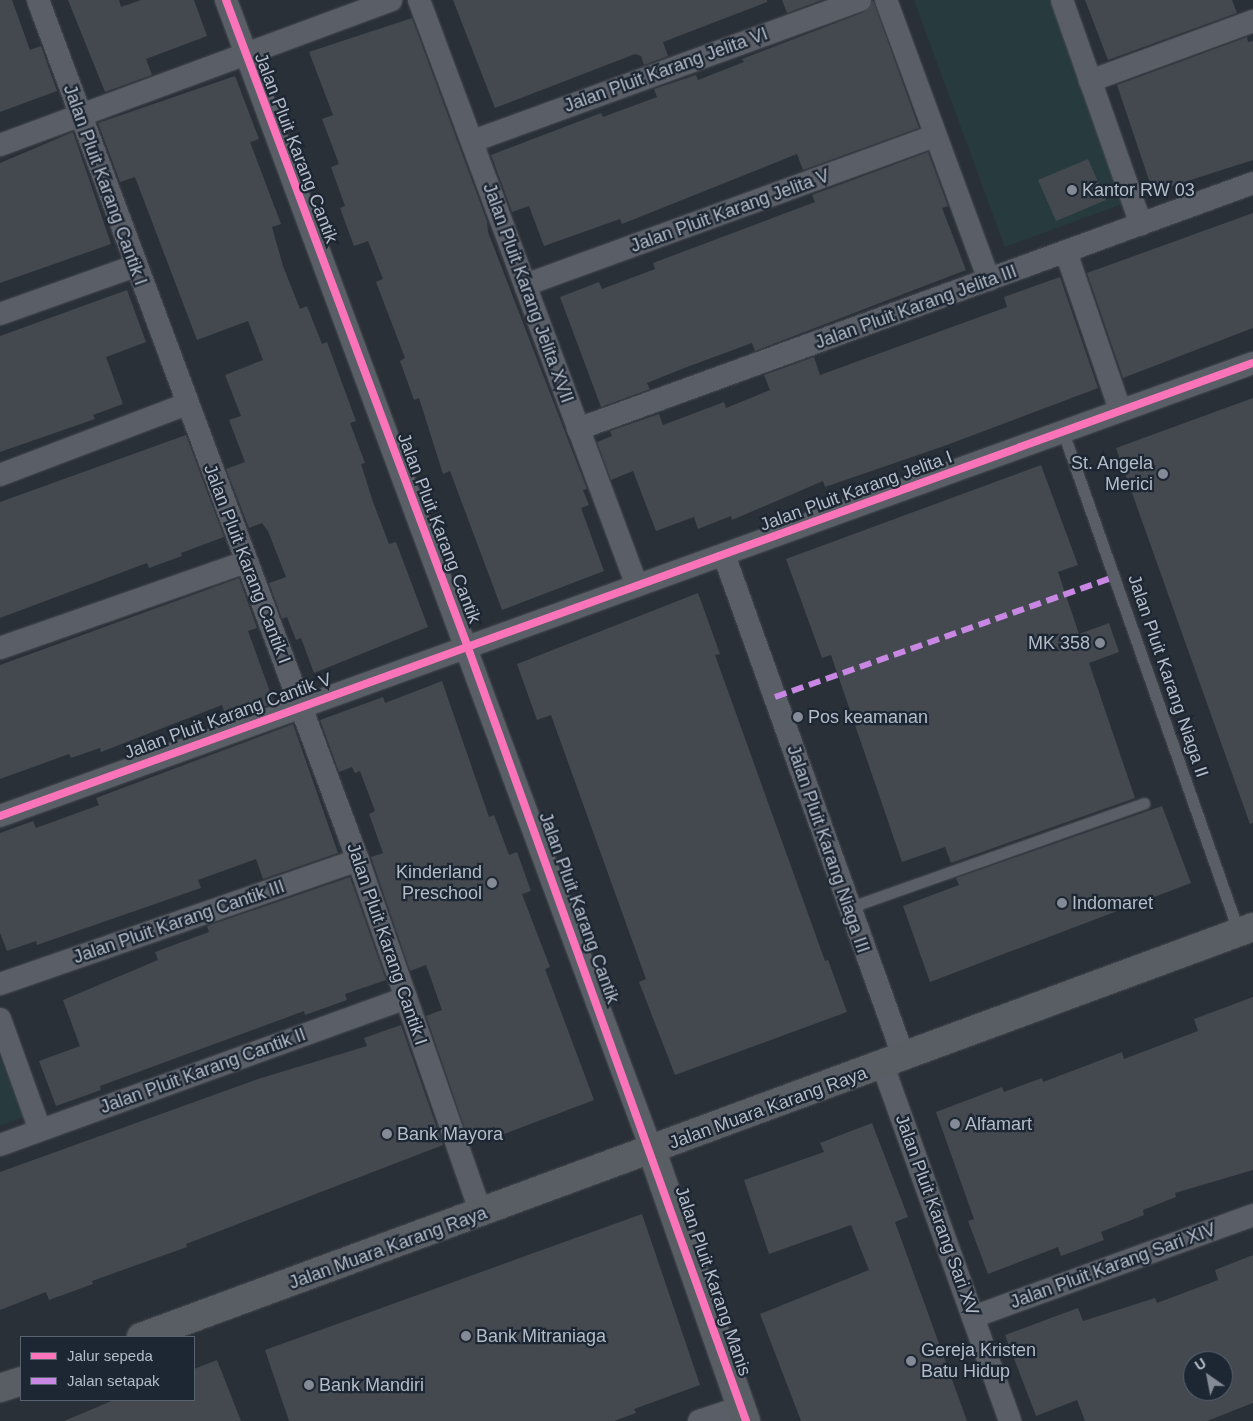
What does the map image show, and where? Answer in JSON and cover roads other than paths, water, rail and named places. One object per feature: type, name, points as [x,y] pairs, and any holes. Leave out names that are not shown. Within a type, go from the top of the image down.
[{"type":"street","name":"Jalan Pluit Karang Cantik I","points":[[38,0],[79,116],[358,860],[481,1214]]},
{"type":"street","name":"Jalan Pluit Karang Cantik","points":[[226,0],[244,53],[467,645],[652,1151]]},
{"type":"street","points":[[0,146],[244,53],[391,0]]},
{"type":"street","name":"Jalan Pluit Karang Jelita XVII","points":[[419,0],[473,140],[637,586]]},
{"type":"street","name":"Jalan Pluit Karang Jelita VI","points":[[473,140],[860,0]]},
{"type":"street","points":[[886,0],[989,280]]},
{"type":"street","points":[[1062,0],[1141,224]]},
{"type":"street","points":[[1090,81],[1253,21]]},
{"type":"street","name":"Jalan Pluit Karang Jelita V","points":[[525,285],[935,136]]},
{"type":"street","name":"Jalan Pluit Karang Jelita III","points":[[578,429],[1253,183]]},
{"type":"street","points":[[1066,252],[1120,410]]},
{"type":"street","points":[[0,314],[135,266]]},
{"type":"street","name":"Jalan Pluit Karang Jelita I","points":[[467,645],[724,555],[1253,362]]},
{"type":"street","points":[[0,475],[188,404]]},
{"type":"street","name":"Jalan Pluit Karang Niaga III","points":[[724,555],[848,908],[894,1062]]},
{"type":"street","points":[[0,648],[245,562]]},
{"type":"street","name":"Jalan Pluit Karang Cantik V","points":[[0,816],[467,645]]},
{"type":"street","name":"Jalan Pluit Karang Cantik III","points":[[0,984],[358,860]]},
{"type":"street","name":"Jalan Muara Karang Raya","points":[[144,1336],[894,1062],[1246,930]]},
{"type":"street","name":"Jalan Pluit Karang Cantik II","points":[[0,1145],[406,998]]},
{"type":"street","points":[[0,1019],[40,1130]]},
{"type":"street","name":"Jalan Pluit Karang Sari XV","points":[[894,1062],[973,1317],[1010,1421]]},
{"type":"street","name":"Jalan Pluit Karang Manis","points":[[652,1151],[744,1414]]},
{"type":"street","name":"Jalan Pluit Karang Sari XIV","points":[[973,1317],[1253,1215]]},
{"type":"street","points":[[0,1388],[20,1381]]},
{"type":"street","points":[[700,1421],[744,1414]]},
{"type":"lane","name":"Jalan Pluit Karang Niaga II","points":[[1063,432],[1246,930]]},
{"type":"lane","points":[[848,908],[1144,803]]},
{"type":"place","name":"Kantor RW 03","points":[[1072,190]]},
{"type":"place","name":"St. Angela Merici","points":[[1163,474]]},
{"type":"place","name":"MK 358","points":[[1100,643]]},
{"type":"place","name":"Pos keamanan","points":[[798,717]]},
{"type":"place","name":"Kinderland Preschool","points":[[492,883]]},
{"type":"place","name":"Indomaret","points":[[1062,903]]},
{"type":"place","name":"Alfamart","points":[[955,1124]]},
{"type":"place","name":"Bank Mayora","points":[[387,1134]]},
{"type":"place","name":"Bank Mitraniaga","points":[[466,1336]]},
{"type":"place","name":"Gereja Kristen Batu Hidup","points":[[911,1361]]},
{"type":"place","name":"Bank Mandiri","points":[[309,1385]]}]
